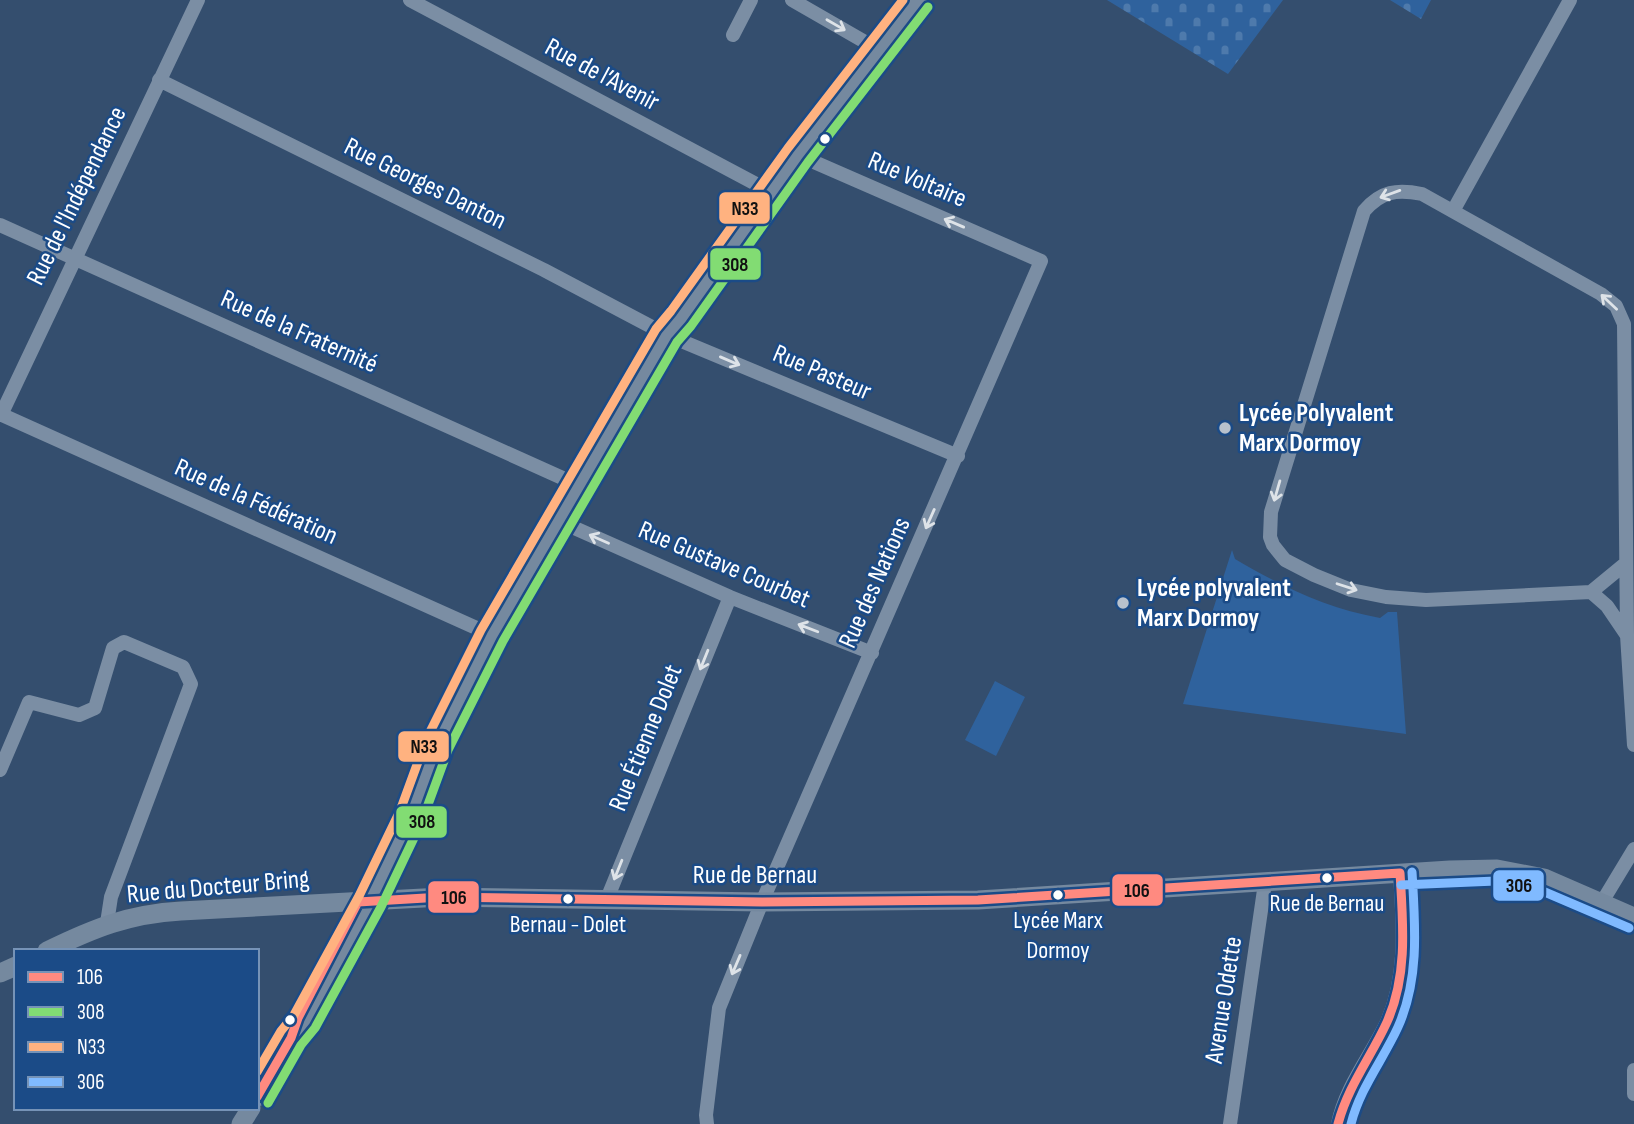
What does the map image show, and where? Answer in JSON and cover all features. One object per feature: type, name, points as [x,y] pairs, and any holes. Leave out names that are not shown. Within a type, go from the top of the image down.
[{"type":"street","name":"Rue de l'Indépendance","points":[[1,414],[198,0]]},
{"type":"street","name":"Rue de l’Avenir","points":[[410,0],[771,192]]},
{"type":"street","points":[[733,35],[751,0]]},
{"type":"street","points":[[792,0],[879,50]]},
{"type":"street","points":[[259,1094],[291,1038],[304,1022],[411,816],[438,745],[492,635],[667,335],[798,155],[918,0]]},
{"type":"street","points":[[1452,211],[1570,0]]},
{"type":"street","name":"Rue Georges Danton","points":[[159,80],[544,270],[667,335]]},
{"type":"street","name":"Rue Voltaire","points":[[798,155],[1041,261]]},
{"type":"street","points":[[1625,564],[1591,592],[1426,600],[1386,597],[1351,590],[1285,560],[1273,545],[1270,537],[1270,512],[1364,211],[1371,203],[1387,193],[1401,190],[1422,194],[1601,294],[1616,306],[1624,324],[1626,635],[1634,745]]},
{"type":"street","name":"Rue de la Fraternité","points":[[0,225],[578,485]]},
{"type":"street","name":"Rue des Nations","points":[[707,1124],[719,1007],[762,902],[1041,261]]},
{"type":"street","name":"Rue Pasteur","points":[[667,335],[958,456]]},
{"type":"street","name":"Rue de la Fédération","points":[[1,414],[492,635]]},
{"type":"street","name":"Rue Gustave Courbet","points":[[558,519],[730,597],[872,653]]},
{"type":"street","points":[[1591,592],[1607,606],[1626,635]]},
{"type":"street","name":"Rue Étienne Dolet","points":[[607,899],[730,597]]},
{"type":"street","points":[[0,770],[29,702],[79,715],[95,708],[113,648],[124,642],[183,667],[191,684],[111,897],[107,923]]},
{"type":"street","points":[[1602,902],[1634,849]]},
{"type":"street","name":"Rue de Bernau","points":[[364,902],[442,897],[762,902],[978,900],[1497,869],[1544,878],[1634,917]]},
{"type":"street","points":[[1338,1124],[1342,1105],[1387,1021],[1397,993],[1403,933],[1400,873]]},
{"type":"street","name":"Avenue Odette","points":[[1230,1124],[1265,883]]},
{"type":"street","name":"Rue du Docteur Bring","points":[[51,949],[107,923],[155,912],[364,902]]},
{"type":"street","points":[[1634,1070],[1634,1094]]},
{"type":"green space","points":[[1107,0],[1283,0],[1228,74]]},
{"type":"green space","points":[[1390,0],[1431,0],[1421,19]]},
{"type":"green space","points":[[1232,550],[1235,559],[1270,579],[1341,609],[1380,618],[1388,612],[1397,612],[1406,734],[1183,704]]},
{"type":"green space","points":[[995,681],[1025,697],[996,756],[965,740]]},
{"type":"transit line","name":"N33","points":[[259,1069],[281,1031],[294,1015],[359,896],[400,811],[426,740],[481,630],[656,329],[788,148],[903,0]]},
{"type":"transit line","name":"308","points":[[268,1103],[301,1045],[315,1028],[381,907],[422,821],[448,750],[503,641],[677,342],[808,162],[928,7]]},
{"type":"transit line","name":"306","points":[[1351,1124],[1366,1086],[1398,1027],[1410,989],[1414,951],[1412,872]]},
{"type":"transit line","name":"106","points":[[259,1094],[291,1038],[298,1018],[358,902],[442,897],[762,902],[978,900],[1400,873]]},
{"type":"transit line","name":"106","points":[[1338,1124],[1354,1084],[1381,1035],[1394,1004],[1402,949],[1400,873]]},
{"type":"transit line","name":"306","points":[[1401,885],[1496,881],[1540,890],[1629,928]]},
{"type":"place","name":"Lycée Polyvalent Marx Dormoy","points":[[1225,428]]},
{"type":"place","name":"Lycée polyvalent Marx Dormoy","points":[[1123,603]]},
{"type":"place","name":"Rue de Bernau","points":[[1327,878]]},
{"type":"place","name":"Lycée Marx Dormoy","points":[[1058,895]]},
{"type":"place","name":"Bernau - Dolet","points":[[568,899]]}]
